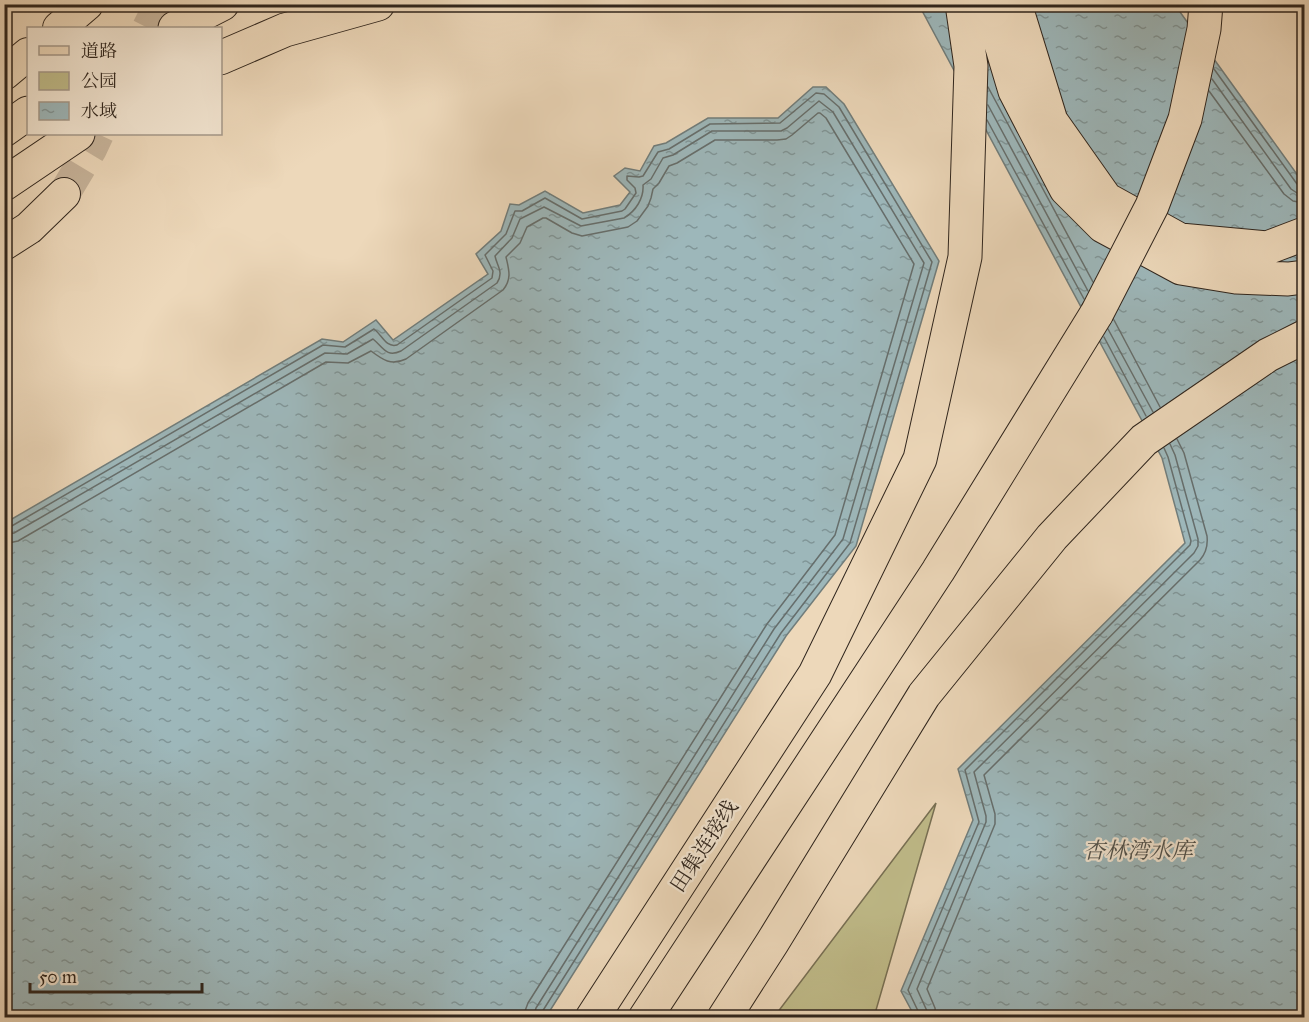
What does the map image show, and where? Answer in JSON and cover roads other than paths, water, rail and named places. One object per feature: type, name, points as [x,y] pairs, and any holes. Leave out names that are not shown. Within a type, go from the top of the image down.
[{"type":"highway","points":[[177,27],[222,4]]},
{"type":"highway","points":[[222,57],[285,30],[378,4]]},
{"type":"highway","name":"田集连接线","points":[[592,1017],[815,674],[920,459],[964,257],[971,66],[962,4]]},
{"type":"highway","points":[[989,4],[1015,91],[1066,189],[1103,226],[1181,268],[1236,277],[1288,279],[1305,277]]},
{"type":"highway","points":[[1015,4],[1051,121],[1106,199],[1180,240],[1267,248],[1305,234]]},
{"type":"highway","points":[[645,1017],[938,571],[1097,313],[1152,206],[1185,119],[1204,28],[1206,4]]},
{"type":"highway","points":[[4,130],[27,114]]},
{"type":"highway","points":[[4,184],[77,135]]},
{"type":"highway","points":[[724,1017],[772,944],[924,695],[1052,537],[1144,440],[1268,355],[1305,337]]},
{"type":"main road","points":[[60,27],[87,4]]},
{"type":"main road","points":[[4,74],[27,55]]},
{"type":"main road","points":[[4,244],[29,228],[64,194]]},
{"type":"water","name":"杏林湾水库","points":[[919,5],[1175,5],[1304,184],[1304,1017],[915,1017],[901,991],[973,820],[958,769],[1185,543],[1162,458]]},
{"type":"water","points":[[813,87],[826,87],[844,104],[939,261],[856,546],[786,636],[546,1017],[5,1017],[5,523],[322,339],[343,342],[376,320],[393,340],[488,274],[476,254],[501,231],[510,204],[519,205],[545,191],[583,213],[620,205],[630,192],[614,176],[625,168],[640,171],[654,146],[666,143],[708,118],[778,118]]},
{"type":"tunnel","points":[[148,27],[163,4]]},
{"type":"tunnel","points":[[64,194],[98,135]]}]
